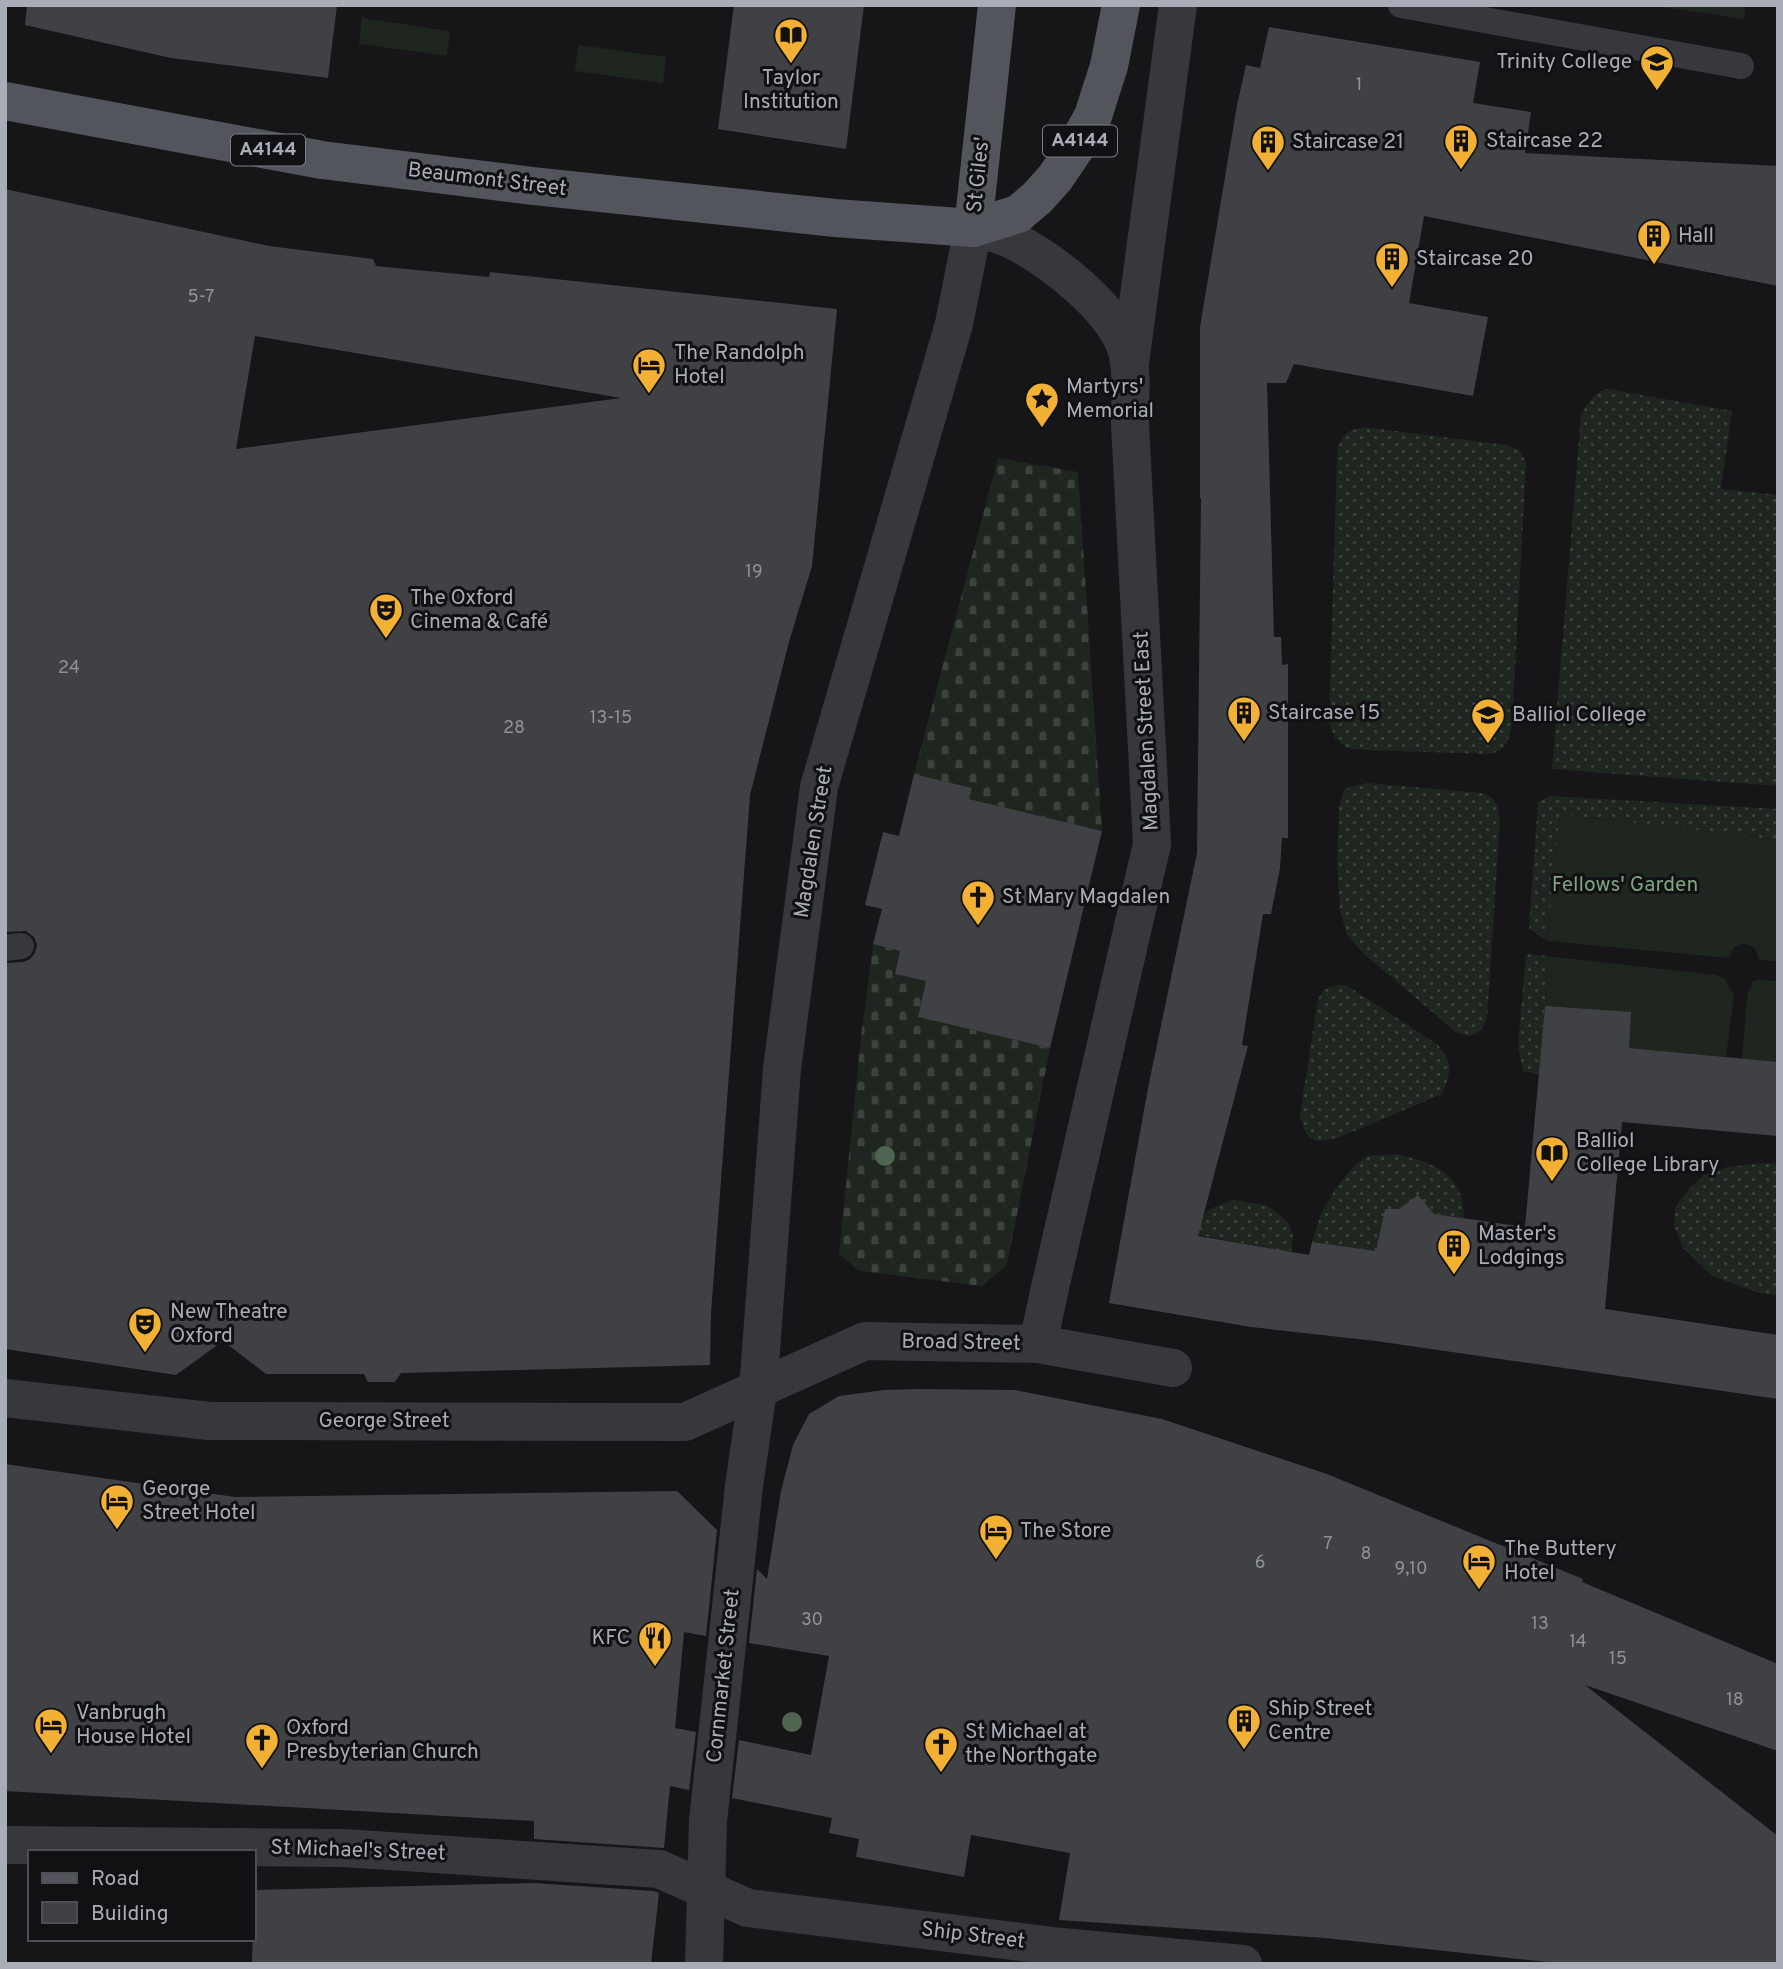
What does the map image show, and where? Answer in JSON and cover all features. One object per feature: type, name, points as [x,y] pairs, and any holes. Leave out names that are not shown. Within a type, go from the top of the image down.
[{"type":"main road","name":"St Giles'","points":[[991,9],[973,228],[1018,214],[1055,178],[1076,147],[1093,116],[1103,85],[1121,5]]},
{"type":"main road","name":"Beaumont Street","points":[[5,101],[322,160],[807,215],[973,228]]},
{"type":"street","points":[[1130,365],[1178,5]]},
{"type":"street","name":"Magdalen Street East","points":[[973,228],[1008,238],[1035,254],[1090,295],[1119,330],[1130,365],[1130,424],[1153,844],[1038,1344]]},
{"type":"street","name":"Magdalen Street","points":[[758,1390],[782,1069],[819,787],[954,324],[973,228]]},
{"type":"street","name":"Broad Street","points":[[758,1390],[865,1341],[1038,1344],[1173,1368]]},
{"type":"street","name":"George Street","points":[[5,1398],[209,1421],[685,1422],[758,1390]]},
{"type":"street","name":"Cornmarket Street","points":[[704,1964],[708,1821],[744,1486],[758,1390]]},
{"type":"street","name":"St Michael's Street","points":[[5,1845],[358,1849],[660,1868],[706,1891]]},
{"type":"street","name":"Ship Street","points":[[706,1891],[748,1908],[1062,1947],[1243,1964]]},
{"type":"lane","points":[[1401,5],[1741,66]]},
{"type":"green space","points":[[1650,5],[1746,5],[1744,19]]},
{"type":"green space","points":[[362,18],[450,31],[447,56],[359,44]]},
{"type":"green space","points":[[578,45],[666,57],[663,83],[575,71]]},
{"type":"green space","points":[[1608,389],[1732,411],[1721,489],[1778,495],[1778,786],[1552,769],[1581,415],[1595,395]]},
{"type":"green space","points":[[1364,427],[1506,445],[1520,450],[1526,463],[1512,724],[1506,743],[1491,754],[1347,748],[1335,738],[1329,723],[1337,455],[1344,435]]},
{"type":"green space","points":[[998,458],[1078,472],[1102,831],[969,799],[972,788],[914,774]]},
{"type":"green space","points":[[1367,783],[1483,793],[1492,798],[1499,811],[1487,1018],[1482,1030],[1470,1036],[1457,1033],[1364,954],[1347,935],[1340,911],[1337,865],[1339,806],[1344,790]]},
{"type":"green space","points":[[1549,796],[1778,809],[1778,840],[1560,814],[1547,941],[1529,928],[1538,802]]},
{"type":"green space","name":"Fellows' Garden","points":[[1560,814],[1778,840],[1778,962],[1759,959],[1755,948],[1744,944],[1734,947],[1729,958],[1547,941]]},
{"type":"green space","points":[[873,944],[900,951],[895,974],[926,981],[918,1017],[1050,1048],[1007,1265],[982,1286],[859,1271],[839,1254]]},
{"type":"green space","points":[[1526,954],[1547,956],[1539,1074],[1523,1071],[1518,1047]]},
{"type":"green space","name":"Fellows' Garden","points":[[1547,956],[1716,975],[1725,979],[1734,996],[1726,1057],[1629,1048],[1545,1006]]},
{"type":"green space","points":[[1753,981],[1778,981],[1778,1062],[1742,1059],[1747,995]]},
{"type":"green space","points":[[1346,985],[1437,1044],[1446,1057],[1449,1073],[1442,1094],[1342,1136],[1319,1141],[1309,1137],[1300,1115],[1317,1004],[1327,988]]},
{"type":"green space","points":[[1397,1154],[1424,1162],[1445,1173],[1459,1191],[1464,1218],[1434,1214],[1425,1204],[1409,1202],[1376,1251],[1312,1242],[1321,1214],[1335,1189],[1354,1166],[1367,1156]]},
{"type":"green space","points":[[1778,1164],[1778,1296],[1760,1293],[1712,1276],[1683,1248],[1674,1225],[1676,1206],[1704,1175],[1729,1167]]},
{"type":"green space","points":[[1234,1200],[1268,1206],[1288,1222],[1293,1237],[1291,1252],[1193,1234],[1209,1211]]},
{"type":"building","points":[[27,5],[337,5],[328,78],[171,58],[25,25]]},
{"type":"building","name":"Taylor Institution","points":[[734,5],[864,5],[846,149],[718,129]]},
{"type":"building","points":[[1269,27],[1480,62],[1473,103],[1531,112],[1525,153],[1778,166],[1778,286],[1424,216],[1409,303],[1488,317],[1473,396],[1294,364],[1286,383],[1267,383],[1274,637],[1281,637],[1282,665],[1288,664],[1288,838],[1282,838],[1280,868],[1271,914],[1263,914],[1242,1045],[1248,1046],[1198,1236],[1309,1255],[1312,1242],[1376,1251],[1385,1209],[1399,1209],[1418,1195],[1434,1214],[1525,1227],[1545,1006],[1631,1012],[1629,1048],[1778,1062],[1778,1136],[1622,1122],[1605,1309],[1778,1335],[1778,1399],[1376,1341],[1251,1327],[1109,1303],[1149,1083],[1197,853],[1200,327],[1246,65],[1260,68]]},
{"type":"building","points":[[5,189],[269,246],[373,259],[376,266],[489,277],[490,272],[837,309],[812,566],[789,642],[750,795],[711,1313],[710,1365],[401,1373],[395,1382],[368,1382],[364,1374],[266,1374],[223,1341],[176,1375],[5,1349],[5,963],[30,959],[37,945],[34,937],[26,931],[5,932]],"holes":[[[255,336],[621,398],[236,449]]]},
{"type":"building","name":"St Mary Magdalen","points":[[914,774],[972,788],[969,799],[1102,831],[1050,1048],[918,1017],[926,981],[895,974],[900,951],[873,944],[882,909],[865,905],[883,832],[899,836]]},
{"type":"building","points":[[917,1389],[1015,1390],[1162,1419],[1327,1474],[1583,1579],[1582,1582],[1778,1664],[1778,1751],[1585,1685],[1778,1836],[1778,1964],[1566,1964],[1325,1938],[1059,1920],[1070,1853],[971,1835],[964,1877],[856,1857],[859,1839],[829,1833],[832,1818],[732,1798],[739,1740],[811,1755],[829,1656],[749,1643],[757,1569],[767,1579],[781,1491],[793,1445],[809,1414],[839,1396]]},
{"type":"building","points":[[5,1464],[235,1497],[677,1491],[717,1530],[706,1636],[684,1632],[675,1728],[696,1732],[689,1790],[670,1786],[664,1848],[534,1839],[534,1821],[5,1791]]},
{"type":"building","points":[[533,1883],[659,1893],[651,1964],[252,1964],[253,1941],[256,1941],[256,1890]]},
{"type":"place","name":"Taylor Institution","points":[[791,65]]},
{"type":"place","name":"Trinity College","points":[[1657,92]]},
{"type":"place","name":"Staircase 22","points":[[1461,171]]},
{"type":"place","name":"Staircase 21","points":[[1268,172]]},
{"type":"place","name":"Hall","points":[[1654,266]]},
{"type":"place","name":"Staircase 20","points":[[1392,289]]},
{"type":"place","name":"The Randolph Hotel","points":[[649,395]]},
{"type":"place","name":"Martyrs' Memorial","points":[[1042,429]]},
{"type":"place","name":"The Oxford Cinema & Café","points":[[386,640]]},
{"type":"place","name":"Staircase 15","points":[[1244,743]]},
{"type":"place","name":"Balliol College","points":[[1488,745]]},
{"type":"place","name":"St Mary Magdalen","points":[[978,927]]},
{"type":"place","name":"Balliol College Library","points":[[1552,1183]]},
{"type":"place","name":"Master's Lodgings","points":[[1454,1276]]},
{"type":"place","name":"New Theatre Oxford","points":[[145,1354]]},
{"type":"place","name":"George Street Hotel","points":[[117,1531]]},
{"type":"place","name":"The Store","points":[[996,1561]]},
{"type":"place","name":"The Buttery Hotel","points":[[1479,1591]]},
{"type":"place","name":"KFC","points":[[655,1668]]},
{"type":"place","name":"Ship Street Centre","points":[[1244,1751]]},
{"type":"place","name":"Vanbrugh House Hotel","points":[[51,1755]]},
{"type":"place","name":"Oxford Presbyterian Church","points":[[262,1770]]},
{"type":"place","name":"St Michael at the Northgate","points":[[941,1774]]}]
